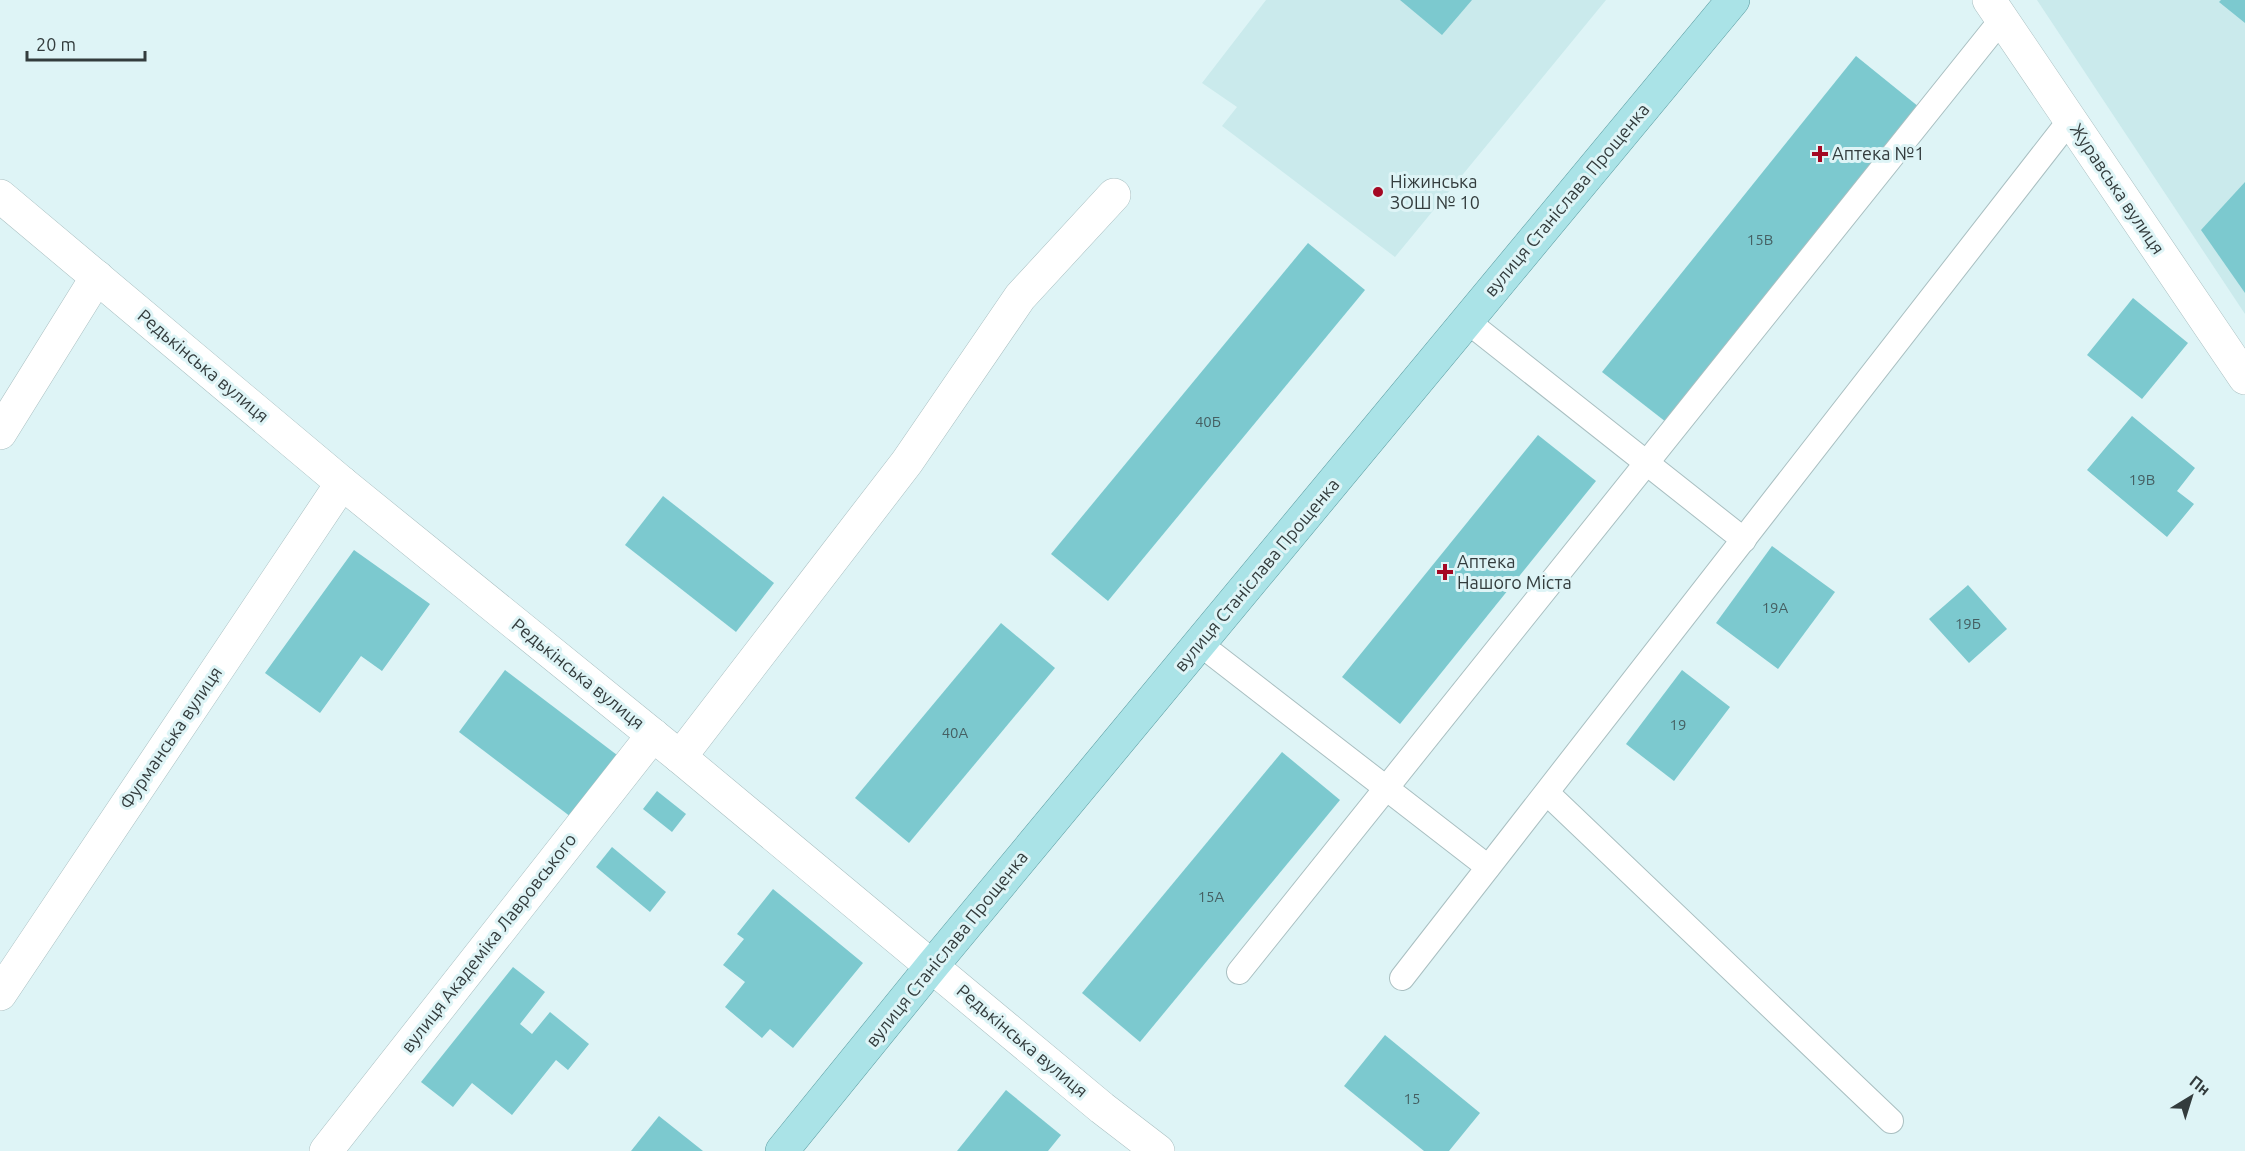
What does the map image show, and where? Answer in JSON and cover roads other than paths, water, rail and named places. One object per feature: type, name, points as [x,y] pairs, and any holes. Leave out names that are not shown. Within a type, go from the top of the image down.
[{"type":"main road","name":"вулиця Станіслава Прощенка","points":[[783,1151],[932,966],[1733,0]]},
{"type":"street","name":"Журавська вулиця","points":[[1995,10],[2245,378]]},
{"type":"street","points":[[681,757],[907,462],[1020,297],[1114,195]]},
{"type":"street","name":"Редькінська вулиця","points":[[0,196],[342,483],[681,757],[1102,1108],[1158,1151]]},
{"type":"street","points":[[0,433],[97,277]]},
{"type":"street","name":"Фурманська вулиця","points":[[0,994],[342,483]]},
{"type":"street","name":"вулиця Академіка Лавровського","points":[[326,1151],[653,735]]},
{"type":"lane","points":[[1239,972],[1646,462],[1995,10]]},
{"type":"lane","points":[[1402,978],[2070,120]]},
{"type":"lane","points":[[1467,321],[1744,540]]},
{"type":"lane","points":[[1200,644],[1488,867]]},
{"type":"lane","points":[[1546,793],[1891,1121]]},
{"type":"place","name":"Аптека №1","points":[[1820,154]]},
{"type":"place","name":"Ніжинська ЗОШ № 10","points":[[1378,192]]},
{"type":"place","name":"Аптека Нашого Міста","points":[[1445,572]]}]
